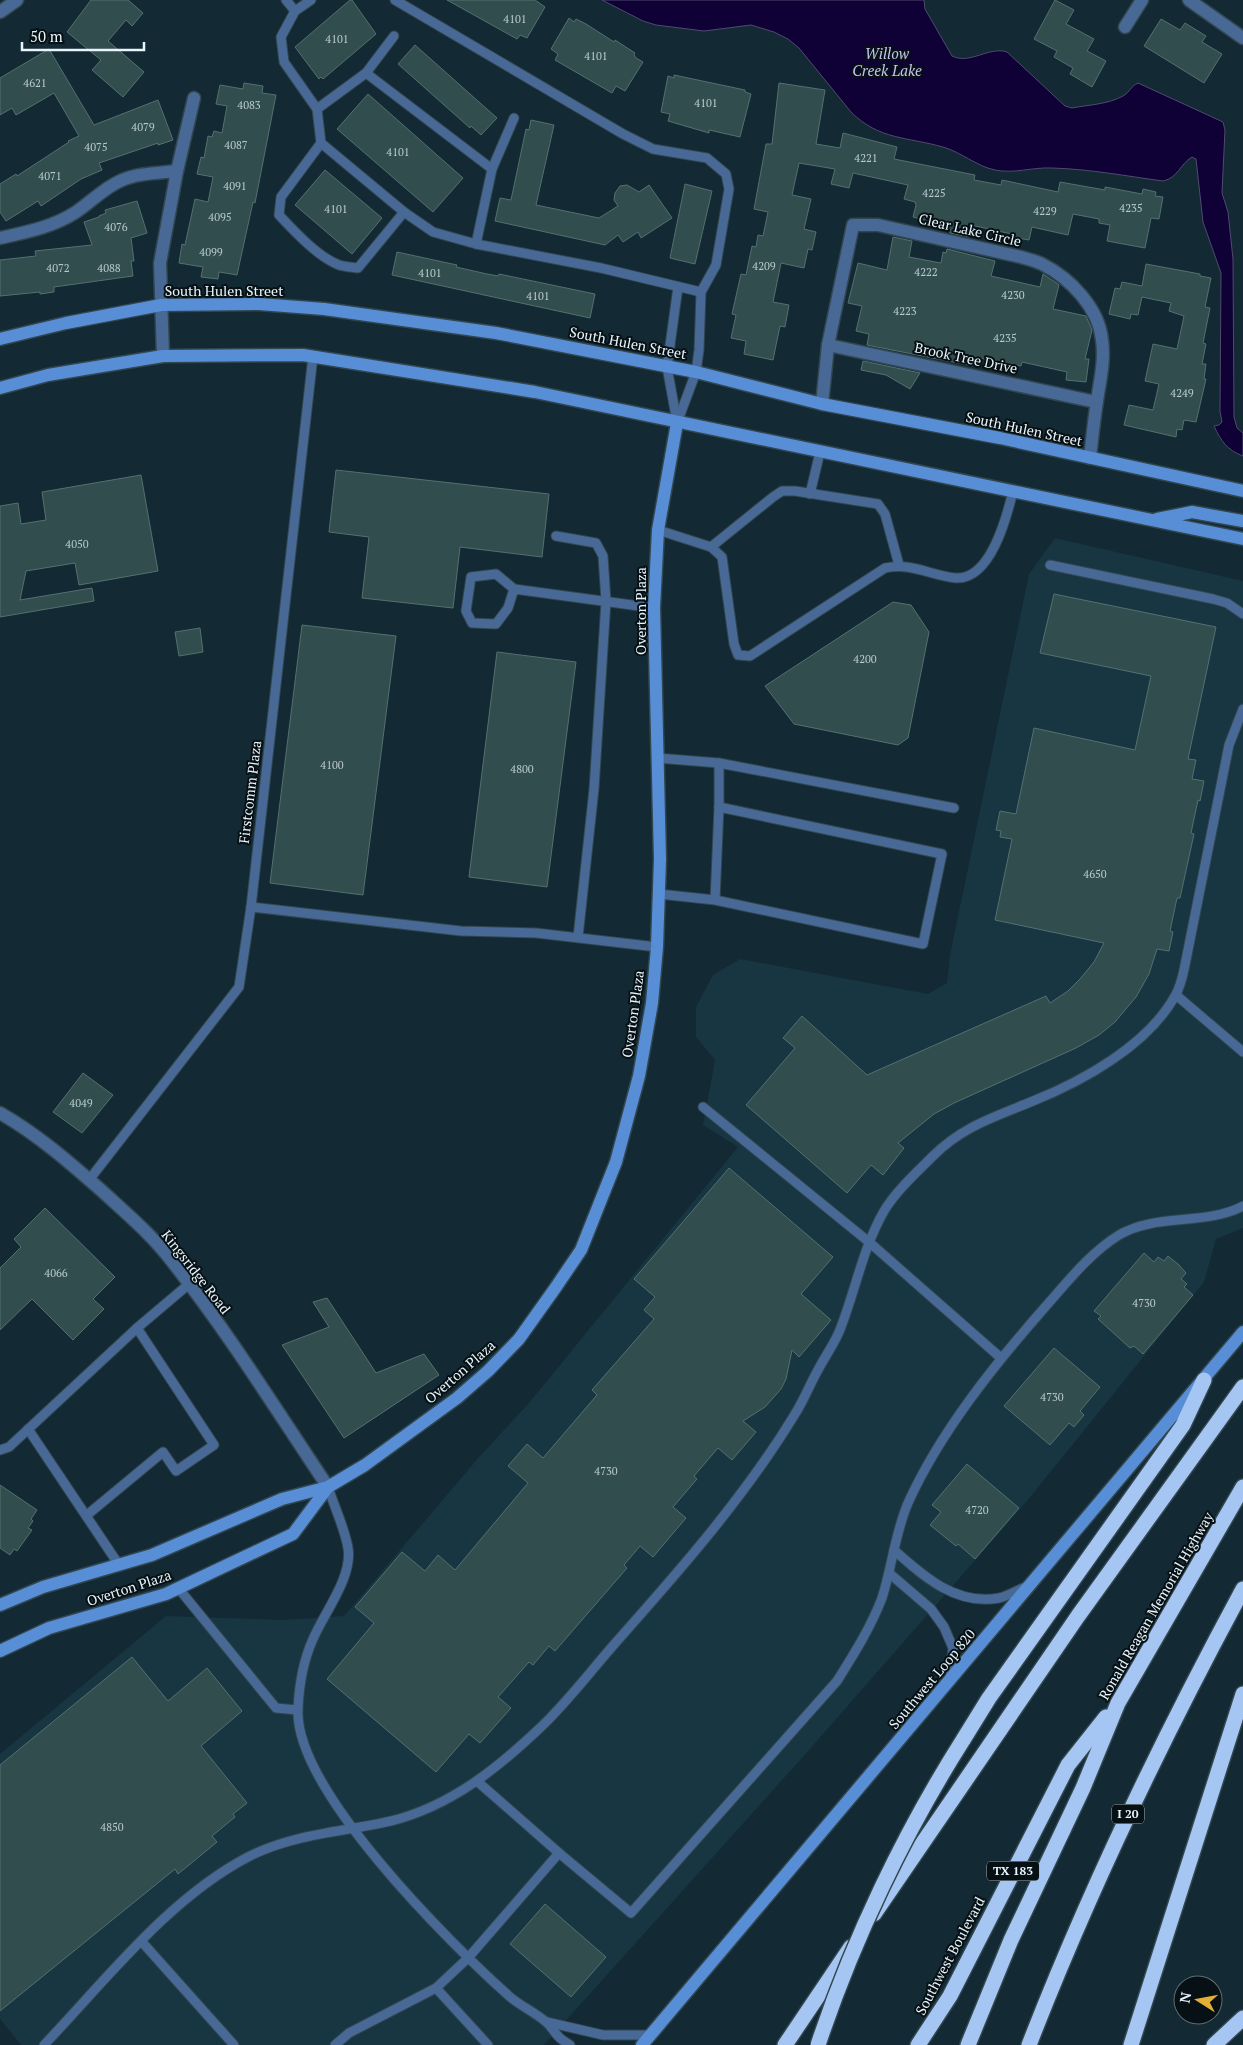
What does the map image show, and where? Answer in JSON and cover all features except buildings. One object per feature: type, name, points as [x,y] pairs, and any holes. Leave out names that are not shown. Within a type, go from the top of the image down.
[{"type":"highway","points":[[818,2045],[853,1955],[892,1870],[932,1793],[989,1698],[1183,1425],[1204,1380]]},
{"type":"highway","points":[[785,2045],[1054,1651],[1243,1386]]},
{"type":"highway","name":"Ronald Reagan Memorial Highway","points":[[968,2045],[1011,1940],[1083,1788],[1118,1702],[1243,1487]]},
{"type":"highway","name":"I 20","points":[[1029,2045],[1058,1970],[1130,1810],[1190,1688],[1243,1589]]},
{"type":"highway","points":[[1133,2040],[1243,1694]]},
{"type":"highway","name":"Southwest Boulevard","points":[[918,2045],[950,1996],[1068,1766],[1118,1702]]},
{"type":"highway","points":[[1214,2045],[1243,2018]]},
{"type":"main road","name":"South Hulen Street","points":[[0,339],[66,323],[161,305],[259,304],[324,309],[496,333],[667,366],[822,404],[1243,491]]},
{"type":"main road","points":[[0,388],[48,376],[163,356],[313,356],[535,392],[1243,539]]},
{"type":"main road","name":"Overton Plaza","points":[[0,1605],[43,1587],[152,1555],[282,1499],[328,1487],[365,1465],[457,1398],[488,1372],[519,1339],[580,1250],[616,1162],[639,1076],[652,1003],[658,947],[660,859],[654,608],[658,530],[677,422]]},
{"type":"main road","points":[[1152,520],[1192,512],[1243,521]]},
{"type":"main road","name":"Southwest Loop 820","points":[[642,2045],[1243,1332]]},
{"type":"main road","name":"Overton Plaza","points":[[0,1651],[49,1628],[178,1588],[293,1534],[328,1487]]},
{"type":"street","points":[[0,12],[17,0]]},
{"type":"street","points":[[1124,27],[1142,0]]},
{"type":"street","points":[[1189,0],[1243,38]]},
{"type":"street","points":[[163,356],[160,264],[177,171],[194,98]]},
{"type":"street","points":[[0,238],[46,228],[76,212],[98,194],[121,180],[150,173],[177,171]]},
{"type":"street","name":"Clear Lake Circle","points":[[822,404],[828,345],[853,226],[878,225],[1021,257],[1042,264],[1060,275],[1083,297],[1094,315],[1102,338],[1103,368],[1096,402],[1090,458]]},
{"type":"street","name":"Brook Tree Drive","points":[[828,345],[1096,402]]},
{"type":"street","name":"Kingsridge Road","points":[[0,1113],[17,1122],[60,1154],[139,1224],[170,1258],[242,1358],[328,1487]]},
{"type":"lane","points":[[286,0],[295,11]]},
{"type":"lane","points":[[311,0],[295,11],[281,37],[284,62],[317,109],[321,143],[281,198],[280,215],[294,231],[327,259],[340,266],[358,268],[404,212]]},
{"type":"lane","points":[[395,0],[623,134],[653,149],[706,158],[726,174],[729,189],[716,265],[701,292],[699,350],[696,372],[677,422]]},
{"type":"lane","points":[[317,109],[366,73],[394,36]]},
{"type":"lane","points":[[366,73],[492,169]]},
{"type":"lane","points":[[476,244],[492,169],[514,118]]},
{"type":"lane","points":[[321,143],[404,212],[433,232],[476,244],[600,268],[701,292]]},
{"type":"lane","points":[[677,422],[667,366],[678,287]]},
{"type":"lane","name":"Firstcomm Plaza","points":[[89,1180],[239,987],[251,907],[313,356]]},
{"type":"lane","points":[[810,494],[820,452]]},
{"type":"lane","points":[[711,547],[782,491],[878,504],[884,514],[899,565]]},
{"type":"lane","points":[[658,530],[711,547],[722,556],[734,644],[738,655],[750,656],[885,568],[899,565],[958,578],[969,575],[984,563],[997,545],[1013,491]]},
{"type":"lane","points":[[556,536],[596,544],[603,556],[606,601],[594,789],[578,937]]},
{"type":"lane","points":[[1050,565],[1213,599],[1227,603],[1243,614]]},
{"type":"lane","points":[[514,589],[508,608],[496,624],[472,622],[466,611],[471,577],[496,574],[514,589],[654,608]]},
{"type":"lane","points":[[44,2045],[108,1974],[176,1909],[212,1879],[250,1855],[301,1838],[392,1820],[436,1806],[478,1782],[544,1724],[574,1691],[693,1553],[745,1487],[796,1412],[840,1330],[869,1242],[886,1208],[914,1175],[945,1144],[986,1119],[1080,1080],[1117,1055],[1154,1026],[1176,995],[1185,965],[1229,745],[1243,709]]},
{"type":"lane","points":[[657,758],[719,763],[954,808]]},
{"type":"lane","points":[[715,900],[720,807],[719,763]]},
{"type":"lane","points":[[659,894],[715,900],[923,944],[942,854],[720,807]]},
{"type":"lane","points":[[251,907],[461,931],[536,933],[658,947]]},
{"type":"lane","points":[[1176,995],[1243,1052]]},
{"type":"lane","points":[[703,1107],[869,1242],[1001,1358]]},
{"type":"lane","points":[[478,1782],[631,1913],[837,1680],[861,1643],[881,1599],[908,1504],[929,1464],[977,1389],[1001,1358],[1084,1262],[1121,1234],[1146,1224],[1230,1212],[1243,1206]]},
{"type":"lane","points":[[0,1450],[9,1447],[137,1328],[189,1284]]},
{"type":"lane","points":[[87,1515],[163,1452],[176,1471],[214,1445],[137,1328]]},
{"type":"lane","points":[[28,1429],[119,1565]]},
{"type":"lane","points":[[328,1487],[349,1549],[347,1568],[339,1590],[312,1641],[301,1684],[298,1710],[302,1741],[315,1771],[353,1828],[404,1892],[468,1958],[516,2002],[547,2022],[603,2035],[650,2035]]},
{"type":"lane","points":[[894,1550],[916,1570],[943,1589],[972,1599],[999,1598],[1030,1585]]},
{"type":"lane","points":[[889,1573],[931,1609],[944,1627],[953,1648],[950,1681]]},
{"type":"lane","points":[[178,1588],[276,1708],[298,1710]]},
{"type":"lane","points":[[335,2045],[349,2033],[436,1988],[468,1958],[559,1853]]},
{"type":"lane","points":[[142,1942],[234,2045]]},
{"type":"lane","points":[[436,1988],[488,2045]]},
{"type":"lane","points":[[547,2022],[559,2038],[570,2045]]},
{"type":"shaded area","points":[[1055,538],[1243,581],[1243,1228],[1216,1239],[1204,1282],[1027,1501],[810,1749],[544,2045],[21,2045],[0,2019],[0,1754],[166,1616],[283,1620],[344,1616],[480,1456],[528,1404],[738,1147],[703,1125],[715,1060],[696,1037],[696,1007],[713,975],[740,959],[928,994],[947,983],[950,955],[1029,574]]},
{"type":"water","name":"Willow Creek Lake","points":[[602,0],[924,0],[925,9],[952,56],[966,58],[993,51],[1007,52],[1065,106],[1072,108],[1111,101],[1125,94],[1138,83],[1223,122],[1225,130],[1222,193],[1228,212],[1233,259],[1234,417],[1237,428],[1243,433],[1243,456],[1225,444],[1214,426],[1222,422],[1220,411],[1221,273],[1203,222],[1196,159],[1192,157],[1176,174],[1163,181],[1066,169],[995,170],[950,149],[894,136],[872,128],[851,112],[799,48],[788,39],[774,32],[751,25],[704,31],[656,25],[643,21]]}]
